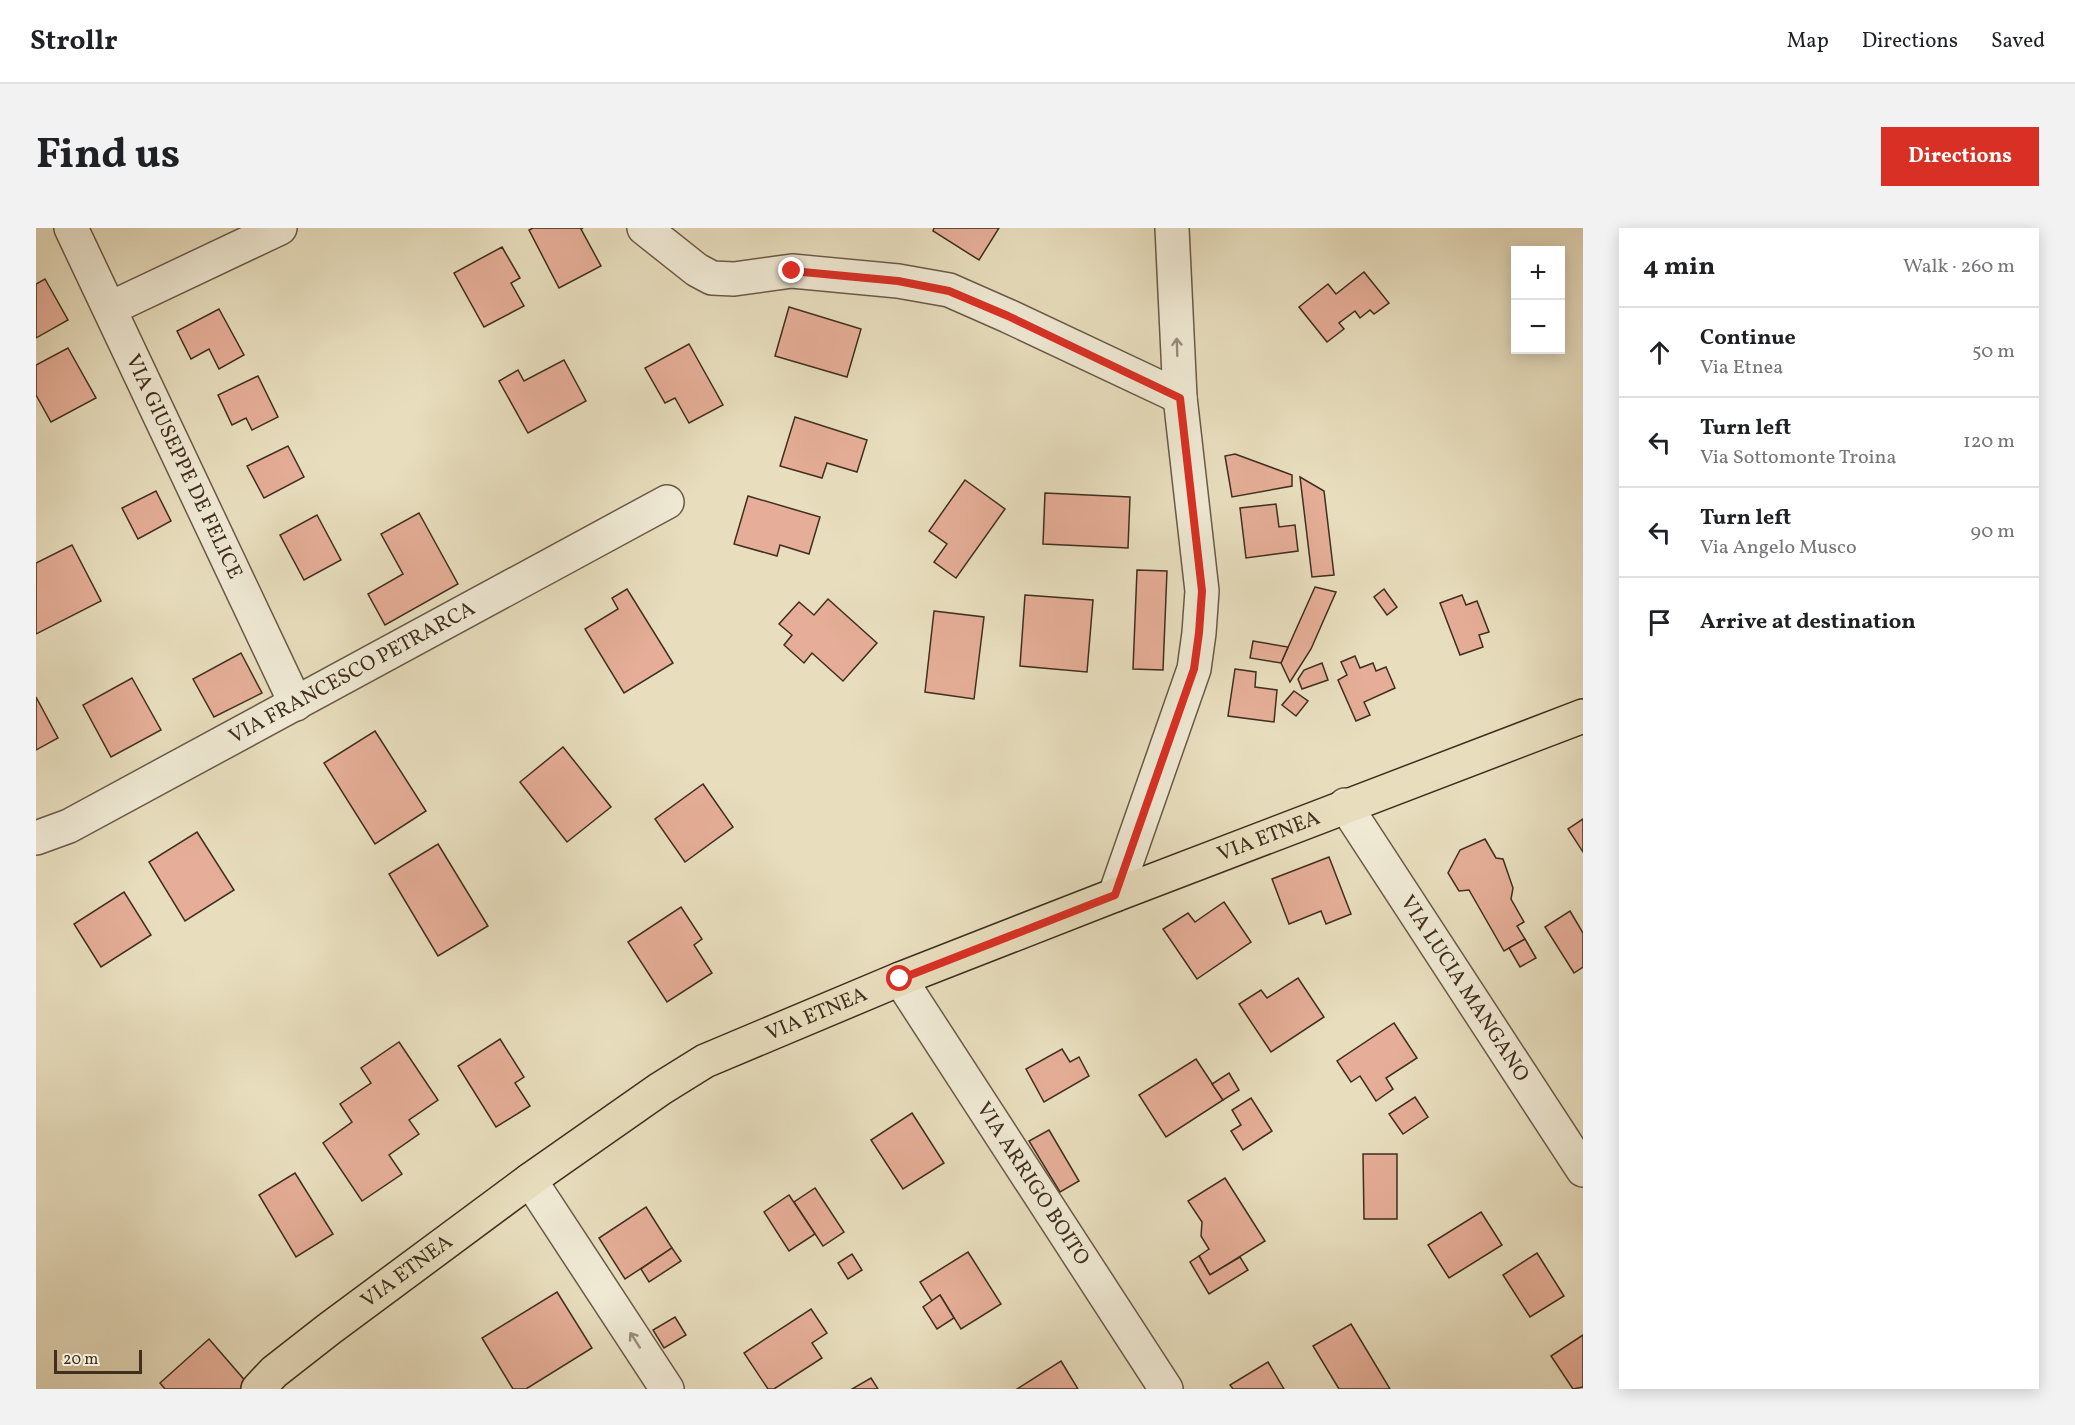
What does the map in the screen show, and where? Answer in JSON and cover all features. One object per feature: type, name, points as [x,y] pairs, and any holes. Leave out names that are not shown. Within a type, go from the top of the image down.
[{"type":"main road","name":"VIA ETNEA","points":[[258,1389],[274,1372],[329,1329],[530,1180],[660,1089],[705,1061],[900,979],[1583,716]]},
{"type":"street","name":"VIA GIUSEPPE DE FELICE","points":[[71,228],[111,308],[297,704]]},
{"type":"street","points":[[111,308],[280,228]]},
{"type":"street","points":[[644,228],[697,270],[712,278],[734,279],[792,271],[898,281],[949,291],[1008,316],[1180,398]]},
{"type":"street","points":[[1115,895],[1194,669],[1199,633],[1202,591],[1180,398],[1172,228]]},
{"type":"street","name":"VIA FRANCESCO PETRARCA","points":[[36,838],[69,826],[667,502]]},
{"type":"street","name":"VIA LUCIA MANGANO","points":[[1345,806],[1583,1170]]},
{"type":"street","name":"VIA ARRIGO BOITO","points":[[900,979],[1166,1389]]},
{"type":"street","points":[[530,1180],[667,1389]]},
{"type":"building","points":[[533,228],[583,228],[581,229],[601,266],[559,288],[529,230]]},
{"type":"building","points":[[934,228],[999,228],[979,260],[933,231]]},
{"type":"building","points":[[502,247],[520,278],[511,283],[524,306],[484,327],[454,273]]},
{"type":"building","points":[[1364,272],[1389,303],[1374,314],[1370,310],[1360,318],[1355,311],[1339,323],[1344,329],[1327,342],[1299,307],[1328,284],[1336,294]]},
{"type":"building","points":[[45,279],[68,320],[36,338],[36,284]]},
{"type":"building","points":[[789,307],[861,329],[847,377],[775,356]]},
{"type":"building","points":[[219,309],[244,355],[219,369],[209,349],[191,359],[177,331]]},
{"type":"building","points":[[689,344],[723,405],[689,423],[675,398],[665,403],[645,368]]},
{"type":"building","points":[[68,348],[96,398],[51,422],[36,395],[36,365]]},
{"type":"building","points":[[564,360],[586,401],[528,433],[499,381],[518,370],[524,381]]},
{"type":"building","points":[[258,376],[278,417],[252,430],[246,418],[232,425],[218,395]]},
{"type":"building","points":[[795,417],[867,440],[857,472],[827,463],[822,478],[780,466]]},
{"type":"building","points":[[288,446],[304,477],[264,498],[247,466]]},
{"type":"building","points":[[1235,454],[1292,475],[1292,486],[1232,497],[1225,456]]},
{"type":"building","points":[[1300,477],[1324,491],[1334,575],[1312,577]]},
{"type":"building","points":[[965,480],[1005,509],[956,578],[934,562],[947,544],[929,531]]},
{"type":"building","points":[[156,491],[171,521],[138,539],[122,508]]},
{"type":"building","points":[[1045,493],[1130,497],[1128,548],[1043,544]]},
{"type":"building","points":[[748,496],[820,517],[809,554],[780,545],[777,556],[734,544]]},
{"type":"building","points":[[1276,504],[1279,527],[1295,525],[1298,551],[1246,558],[1240,508]]},
{"type":"building","points":[[419,513],[458,584],[385,625],[368,594],[403,574],[381,534]]},
{"type":"building","points":[[317,515],[341,560],[304,580],[280,535]]},
{"type":"building","points":[[72,545],[101,601],[36,634],[36,563]]},
{"type":"building","points":[[1137,570],[1167,571],[1163,670],[1133,669]]},
{"type":"building","points":[[1315,587],[1336,592],[1311,649],[1290,682],[1281,663]]},
{"type":"building","points":[[627,589],[673,663],[624,693],[585,629],[618,609],[612,598]]},
{"type":"building","points":[[1384,589],[1397,607],[1387,615],[1374,597]]},
{"type":"building","points":[[1025,595],[1093,600],[1087,672],[1020,666]]},
{"type":"building","points":[[1462,595],[1466,605],[1477,601],[1489,632],[1479,635],[1483,647],[1460,655],[1440,603]]},
{"type":"building","points":[[828,599],[877,643],[843,681],[812,653],[804,663],[784,645],[792,635],[779,624],[799,602],[814,615]]},
{"type":"building","points":[[934,611],[984,617],[974,699],[925,692]]},
{"type":"building","points":[[1253,641],[1288,647],[1281,663],[1250,658]]},
{"type":"building","points":[[241,653],[262,693],[214,717],[193,679]]},
{"type":"building","points":[[1355,656],[1360,668],[1373,663],[1376,671],[1386,667],[1395,688],[1364,702],[1370,715],[1356,721],[1338,680],[1347,675],[1341,662]]},
{"type":"building","points":[[1322,663],[1328,680],[1302,689],[1298,679],[1304,670]]},
{"type":"building","points":[[1235,669],[1256,672],[1255,687],[1277,690],[1274,722],[1228,716]]},
{"type":"building","points":[[132,678],[161,730],[111,757],[83,705]]},
{"type":"building","points":[[1294,691],[1308,701],[1296,716],[1282,705]]},
{"type":"building","points":[[36,697],[58,738],[36,750]]},
{"type":"building","points":[[375,731],[426,811],[375,844],[324,763]]},
{"type":"building","points":[[563,747],[611,807],[567,842],[520,782]]},
{"type":"building","points":[[703,784],[733,827],[685,862],[655,819]]},
{"type":"building","points":[[1583,819],[1583,852],[1568,829]]},
{"type":"building","points":[[197,832],[234,890],[185,921],[149,862]]},
{"type":"building","points":[[1485,839],[1496,858],[1503,859],[1513,888],[1511,899],[1524,922],[1517,926],[1525,939],[1504,951],[1469,890],[1459,891],[1448,873],[1460,850]]},
{"type":"building","points":[[438,844],[488,926],[438,956],[389,874]]},
{"type":"building","points":[[1329,857],[1351,914],[1326,924],[1321,911],[1289,924],[1272,879]]},
{"type":"building","points":[[124,892],[151,935],[101,967],[74,924]]},
{"type":"building","points":[[1224,902],[1251,942],[1197,979],[1163,929],[1188,913],[1195,922]]},
{"type":"building","points":[[681,907],[702,939],[694,945],[712,973],[667,1002],[628,942]]},
{"type":"building","points":[[1570,911],[1583,933],[1583,967],[1574,973],[1545,927]]},
{"type":"building","points":[[1525,939],[1536,958],[1520,967],[1509,948]]},
{"type":"building","points":[[1298,978],[1324,1017],[1271,1052],[1239,1004],[1261,990],[1267,998]]},
{"type":"building","points":[[1394,1023],[1417,1058],[1386,1078],[1393,1089],[1376,1101],[1360,1076],[1351,1082],[1337,1061]]},
{"type":"building","points":[[500,1039],[524,1077],[515,1083],[530,1106],[496,1127],[458,1066]]},
{"type":"building","points":[[399,1042],[438,1100],[409,1120],[419,1134],[389,1155],[402,1174],[362,1201],[323,1143],[352,1122],[340,1104],[371,1083],[361,1068]]},
{"type":"building","points":[[1062,1049],[1070,1062],[1079,1057],[1089,1076],[1044,1102],[1026,1069]]},
{"type":"building","points":[[1196,1059],[1223,1100],[1166,1137],[1139,1095]]},
{"type":"building","points":[[1229,1073],[1239,1090],[1223,1100],[1212,1084]]},
{"type":"building","points":[[1415,1097],[1428,1117],[1403,1134],[1389,1114]]},
{"type":"building","points":[[1251,1098],[1272,1131],[1243,1150],[1231,1131],[1241,1125],[1232,1110]]},
{"type":"building","points":[[912,1113],[944,1163],[903,1189],[871,1140]]},
{"type":"building","points":[[1049,1130],[1079,1181],[1060,1192],[1029,1141]]},
{"type":"building","points":[[1363,1154],[1397,1154],[1397,1219],[1364,1219]]},
{"type":"building","points":[[295,1173],[333,1234],[296,1257],[259,1195]]},
{"type":"building","points":[[1225,1178],[1265,1241],[1210,1275],[1199,1256],[1209,1249],[1201,1236],[1202,1222],[1188,1201]]},
{"type":"building","points":[[815,1188],[844,1232],[823,1246],[794,1202]]},
{"type":"building","points":[[789,1195],[815,1234],[789,1251],[764,1212]]},
{"type":"building","points":[[646,1207],[672,1248],[625,1279],[599,1238]]},
{"type":"building","points":[[1481,1212],[1502,1245],[1449,1278],[1428,1245]]},
{"type":"building","points":[[672,1248],[681,1261],[649,1282],[641,1269]]},
{"type":"building","points":[[968,1252],[1001,1304],[961,1329],[940,1295],[932,1301],[920,1282]]},
{"type":"building","points":[[1537,1253],[1564,1296],[1530,1317],[1503,1275]]},
{"type":"building","points":[[852,1254],[862,1270],[848,1279],[838,1263]]},
{"type":"building","points":[[1199,1256],[1210,1275],[1240,1257],[1248,1270],[1209,1294],[1190,1262]]},
{"type":"building","points":[[557,1292],[592,1348],[526,1389],[513,1389],[482,1338]]},
{"type":"building","points":[[940,1295],[954,1318],[937,1329],[923,1307]]},
{"type":"building","points":[[811,1309],[827,1333],[812,1343],[822,1358],[774,1389],[768,1389],[744,1353]]},
{"type":"building","points":[[675,1317],[686,1335],[664,1348],[653,1330]]},
{"type":"building","points":[[1351,1324],[1390,1389],[1339,1389],[1313,1346]]},
{"type":"building","points":[[1583,1335],[1583,1387],[1573,1389],[1551,1356]]},
{"type":"building","points":[[209,1339],[248,1384],[242,1389],[165,1389],[160,1383]]},
{"type":"building","points":[[1061,1361],[1078,1389],[1017,1389]]},
{"type":"building","points":[[1268,1362],[1284,1389],[1233,1389],[1230,1385]]},
{"type":"building","points":[[871,1378],[878,1389],[852,1389]]},
{"type":"route","points":[[792,271],[898,281],[949,291],[1008,316],[1180,398],[1202,591],[1199,633],[1194,669],[1115,895],[900,979]]}]
